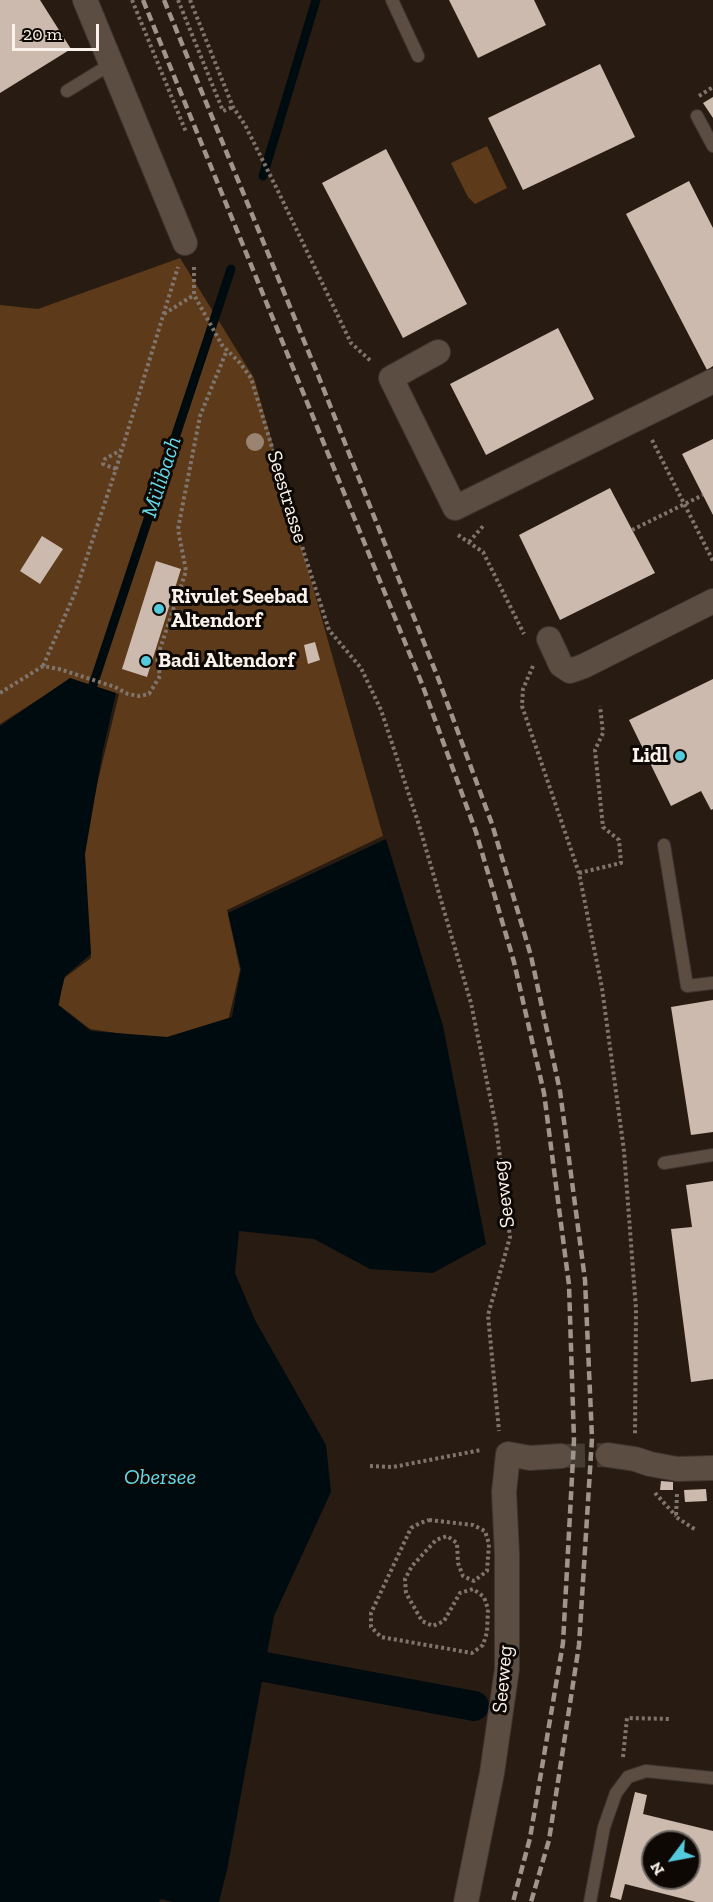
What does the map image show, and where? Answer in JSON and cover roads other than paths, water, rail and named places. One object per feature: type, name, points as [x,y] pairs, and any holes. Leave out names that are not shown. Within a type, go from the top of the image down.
[{"type":"street","points":[[85,0],[185,243]]},
{"type":"street","points":[[438,352],[391,378],[455,508],[713,381]]},
{"type":"street","points":[[549,639],[561,665],[570,671],[713,601]]},
{"type":"street","name":"Seeweg","points":[[466,1902],[492,1773],[507,1669],[507,1555],[504,1492],[508,1454],[530,1458],[561,1456]]},
{"type":"street","points":[[609,1455],[677,1469],[713,1468]]},
{"type":"lane","points":[[392,0],[418,56]]},
{"type":"lane","points":[[67,91],[111,64]]},
{"type":"lane","points":[[697,116],[713,146]]},
{"type":"lane","points":[[664,845],[687,986],[713,983]]},
{"type":"lane","points":[[664,1163],[713,1155]]},
{"type":"lane","points":[[590,1902],[604,1827],[616,1794],[627,1777],[646,1771],[713,1778]]},
{"type":"water","name":"Obersee","points":[[70,678],[116,693],[103,750],[85,854],[91,954],[65,976],[58,1005],[91,1031],[167,1037],[232,1017],[241,969],[228,913],[386,839],[443,1026],[486,1244],[433,1273],[370,1269],[314,1239],[239,1231],[235,1273],[255,1320],[326,1445],[331,1492],[274,1616],[227,1870],[219,1902],[173,1902],[161,1899],[159,1902],[0,1902],[0,726]]},
{"type":"waterway","name":"Mülibach","points":[[263,176],[316,0]]},
{"type":"waterway","name":"Mülibach","points":[[88,696],[231,269]]},
{"type":"waterway","points":[[265,1667],[474,1706]]},
{"type":"tunnel","points":[[561,1456],[608,1455]]},
{"type":"railway","points":[[143,0],[422,684],[476,832],[514,962],[544,1093],[569,1285],[574,1440],[563,1643],[530,1838],[513,1902]]},
{"type":"railway","points":[[164,0],[318,375],[438,678],[492,824],[531,956],[560,1091],[585,1280],[592,1438],[579,1645],[549,1840],[531,1902]]},
{"type":"place","name":"Rivulet Seebad Altendorf","points":[[159,609]]},
{"type":"place","name":"Badi Altendorf","points":[[146,661]]},
{"type":"place","name":"Lidl","points":[[680,756]]}]
